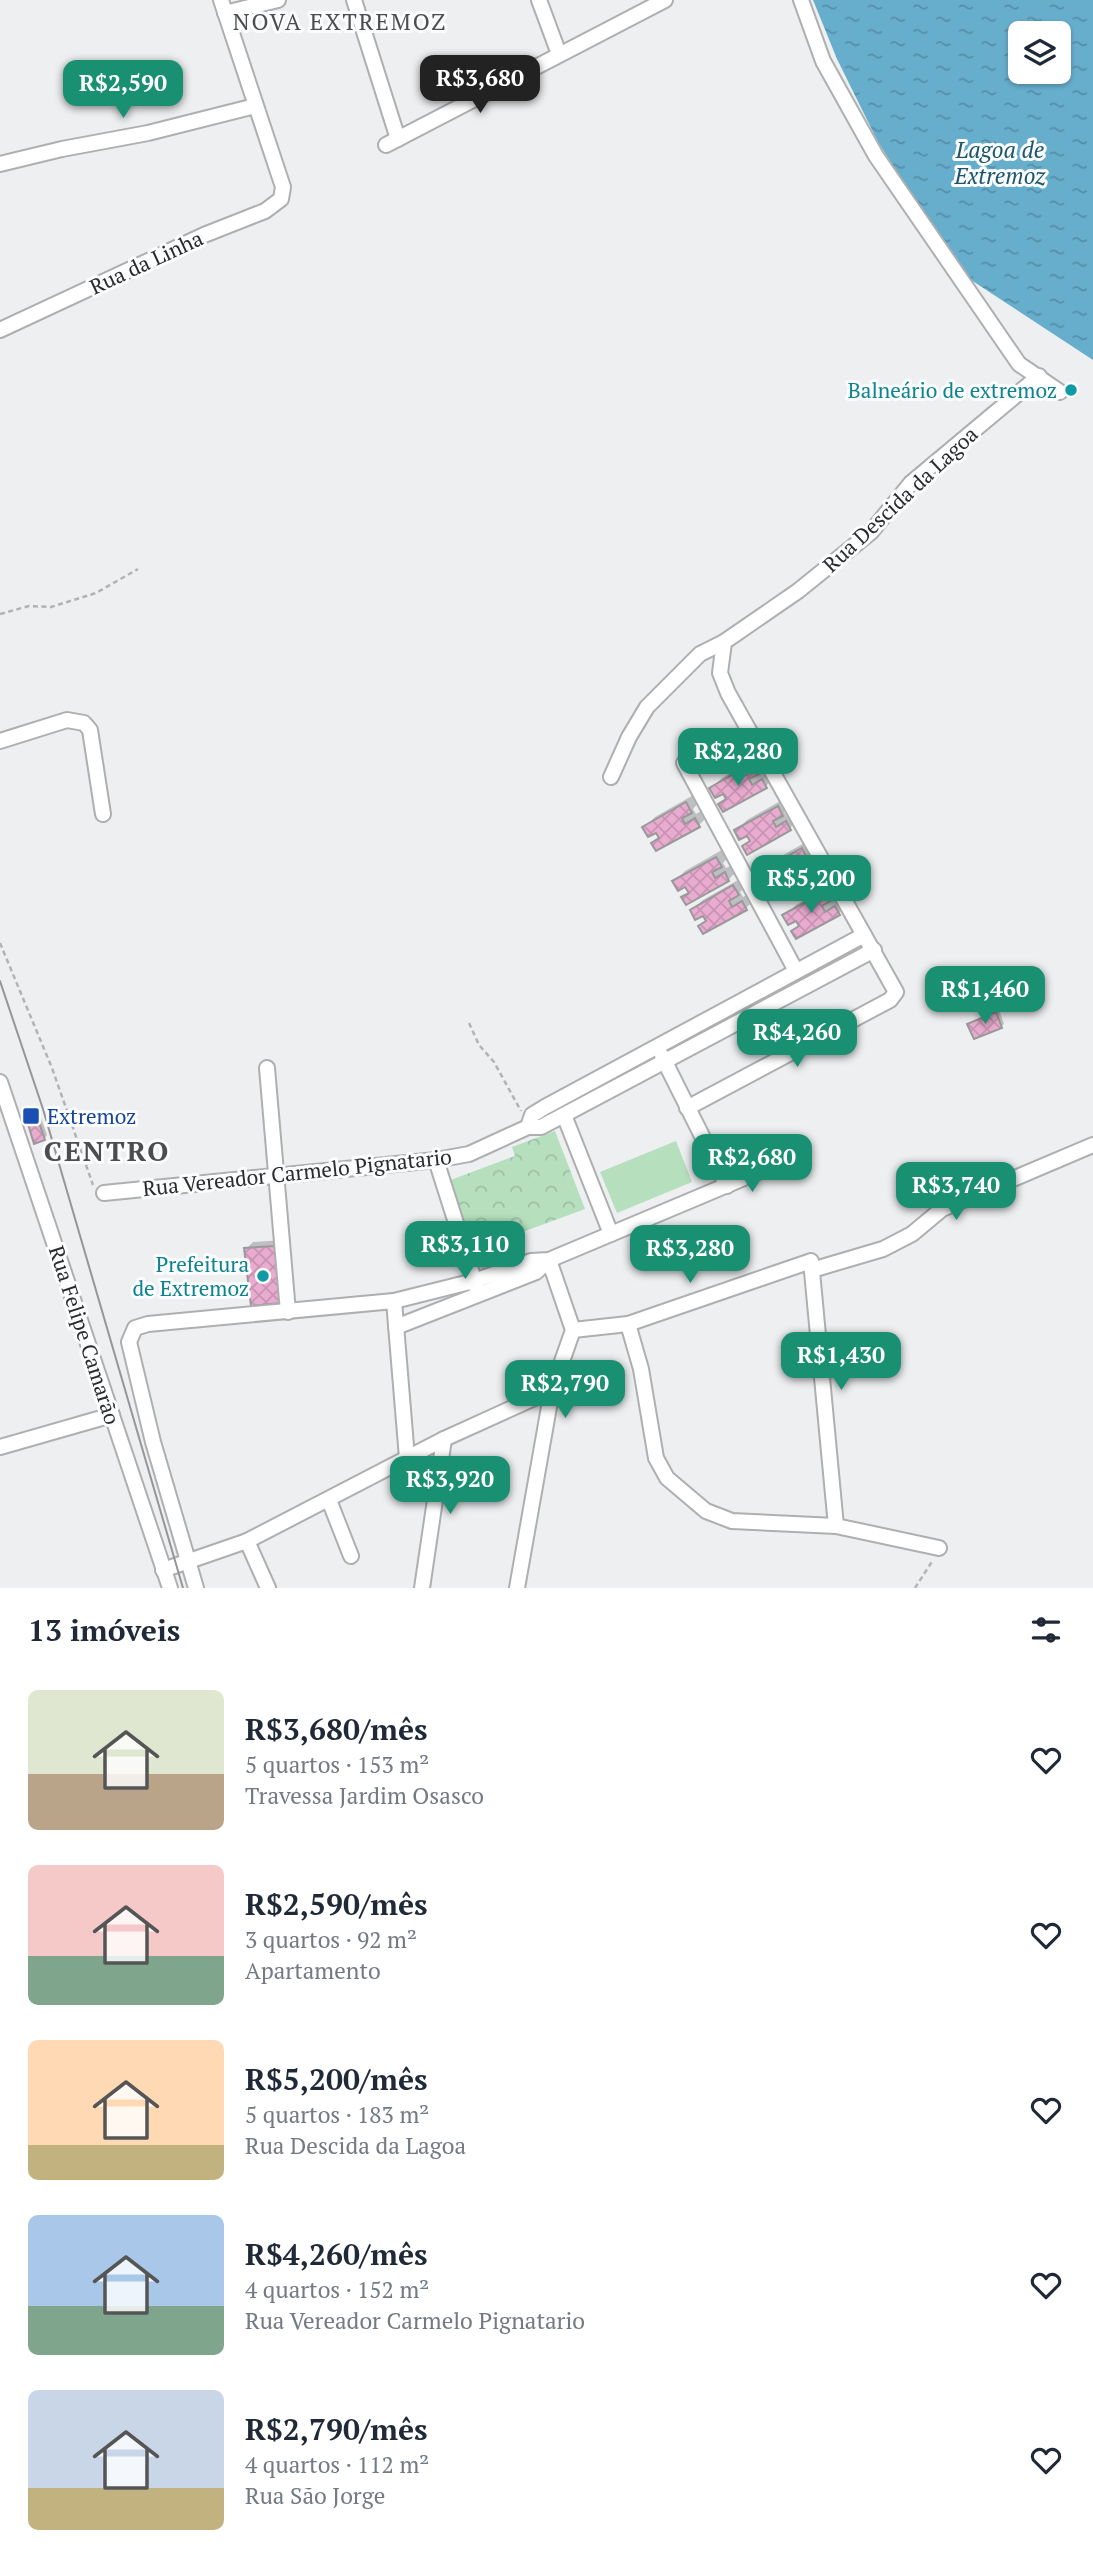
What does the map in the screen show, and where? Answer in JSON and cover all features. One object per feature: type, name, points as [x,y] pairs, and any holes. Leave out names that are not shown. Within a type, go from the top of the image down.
[{"type":"street","points":[[0,164],[148,133],[255,106],[223,6],[278,0]]},
{"type":"street","points":[[354,0],[392,142],[665,0]]},
{"type":"street","points":[[539,0],[559,54]]},
{"type":"street","points":[[801,0],[823,61],[876,156],[1019,365],[1060,392]]},
{"type":"street","name":"Rua da Linha","points":[[0,330],[278,203],[283,187],[255,106]]},
{"type":"street","name":"Rua Descida da Lagoa","points":[[611,777],[629,737],[647,707],[700,654],[723,642],[798,591],[871,532],[911,483],[1039,376]]},
{"type":"street","points":[[687,1108],[890,1000],[895,997],[896,988],[728,693],[720,673],[723,642]]},
{"type":"street","points":[[0,741],[67,720],[84,723],[90,730],[103,814]]},
{"type":"street","points":[[684,762],[796,971]]},
{"type":"street","name":"Rua Vereador Carmelo Pignatario","points":[[528,1127],[532,1115],[545,1107],[656,1044],[864,935]]},
{"type":"street","name":"Rua Vereador Carmelo Pignatario","points":[[104,1193],[436,1160],[489,1147],[528,1127],[541,1127],[874,950]]},
{"type":"street","points":[[656,1044],[727,1186]]},
{"type":"street","points":[[267,1068],[288,1312],[394,1301],[476,1288]]},
{"type":"street","name":"Rua Felipe Camarão","points":[[1,1090],[170,1588]]},
{"type":"street","points":[[564,1115],[611,1234]]},
{"type":"street","points":[[812,1270],[883,1249],[912,1234],[942,1209],[1093,1145]]},
{"type":"street","points":[[436,1160],[476,1288]]},
{"type":"street","points":[[396,1328],[531,1261],[549,1260],[763,1170]]},
{"type":"street","points":[[517,1588],[552,1390],[573,1330],[549,1260]]},
{"type":"street","points":[[573,1330],[628,1324],[811,1261],[836,1526]]},
{"type":"street","points":[[394,1301],[407,1458]]},
{"type":"street","name":"Rua Felipe Camarão","points":[[196,1588],[153,1442],[128,1342],[135,1328],[148,1324],[288,1312]]},
{"type":"street","points":[[628,1324],[641,1369],[653,1448],[667,1478],[706,1511],[721,1518],[836,1526],[939,1548]]},
{"type":"street","points":[[163,1570],[247,1541],[444,1439],[552,1390]]},
{"type":"street","points":[[0,1447],[112,1415]]},
{"type":"street","points":[[422,1588],[444,1439]]},
{"type":"street","points":[[329,1500],[351,1556]]},
{"type":"street","points":[[247,1541],[268,1588]]},
{"type":"path","points":[[0,614],[29,606],[51,607],[96,593],[138,569]]},
{"type":"path","points":[[0,943],[52,1068],[94,1188],[104,1193]]},
{"type":"path","points":[[469,1023],[479,1045],[495,1062],[528,1127]]},
{"type":"path","points":[[915,1588],[927,1574],[939,1548]]},
{"type":"green space","points":[[555,1131],[585,1209],[517,1234],[524,1256],[482,1272],[448,1181],[515,1156],[512,1147]]},
{"type":"green space","points":[[676,1141],[692,1182],[617,1213],[600,1172]]},
{"type":"water","name":"Lagoa de Extremoz","points":[[813,0],[1093,0],[1093,360],[968,278],[936,234],[878,142],[837,59]]},
{"type":"building","points":[[753,763],[759,774],[749,779],[752,785],[762,779],[767,788],[723,812],[718,804],[726,799],[723,794],[715,798],[709,788]]},
{"type":"building","points":[[686,802],[692,813],[682,818],[685,824],[695,818],[700,827],[656,851],[651,843],[659,838],[656,833],[648,837],[642,827]]},
{"type":"building","points":[[778,806],[783,816],[773,821],[776,827],[786,821],[791,830],[747,855],[742,846],[750,841],[747,836],[739,840],[734,830]]},
{"type":"building","points":[[802,848],[807,858],[797,864],[800,869],[810,863],[815,872],[771,897],[766,888],[774,884],[771,878],[763,882],[758,873]]},
{"type":"building","points":[[716,857],[722,867],[712,872],[715,878],[725,872],[729,881],[686,905],[681,897],[689,893],[685,887],[678,891],[672,881]]},
{"type":"building","points":[[733,885],[739,895],[729,901],[732,907],[742,901],[747,910],[703,934],[698,926],[706,921],[703,916],[695,920],[690,910]]},
{"type":"building","points":[[826,891],[832,900],[822,906],[825,912],[835,906],[840,915],[796,939],[791,931],[799,926],[796,921],[788,925],[782,915]]},
{"type":"building","points":[[996,1012],[1002,1028],[974,1039],[967,1024]]},
{"type":"building","points":[[34,1108],[45,1140],[34,1144],[24,1111]]},
{"type":"building","name":"Prefeitura de Extremoz","points":[[275,1246],[281,1303],[251,1306],[244,1248]]},
{"type":"tram line","points":[[0,981],[43,1109],[183,1588]]},
{"type":"place","name":"Balneário de extremoz","points":[[1071,390]]},
{"type":"place","name":"Extremoz","points":[[31,1116]]},
{"type":"place","name":"Prefeitura de Extremoz","points":[[263,1276]]},
{"type":"district","name":"NOVA EXTREMOZ","points":[[340,21]]},
{"type":"district","name":"CENTRO","points":[[107,1150]]}]
